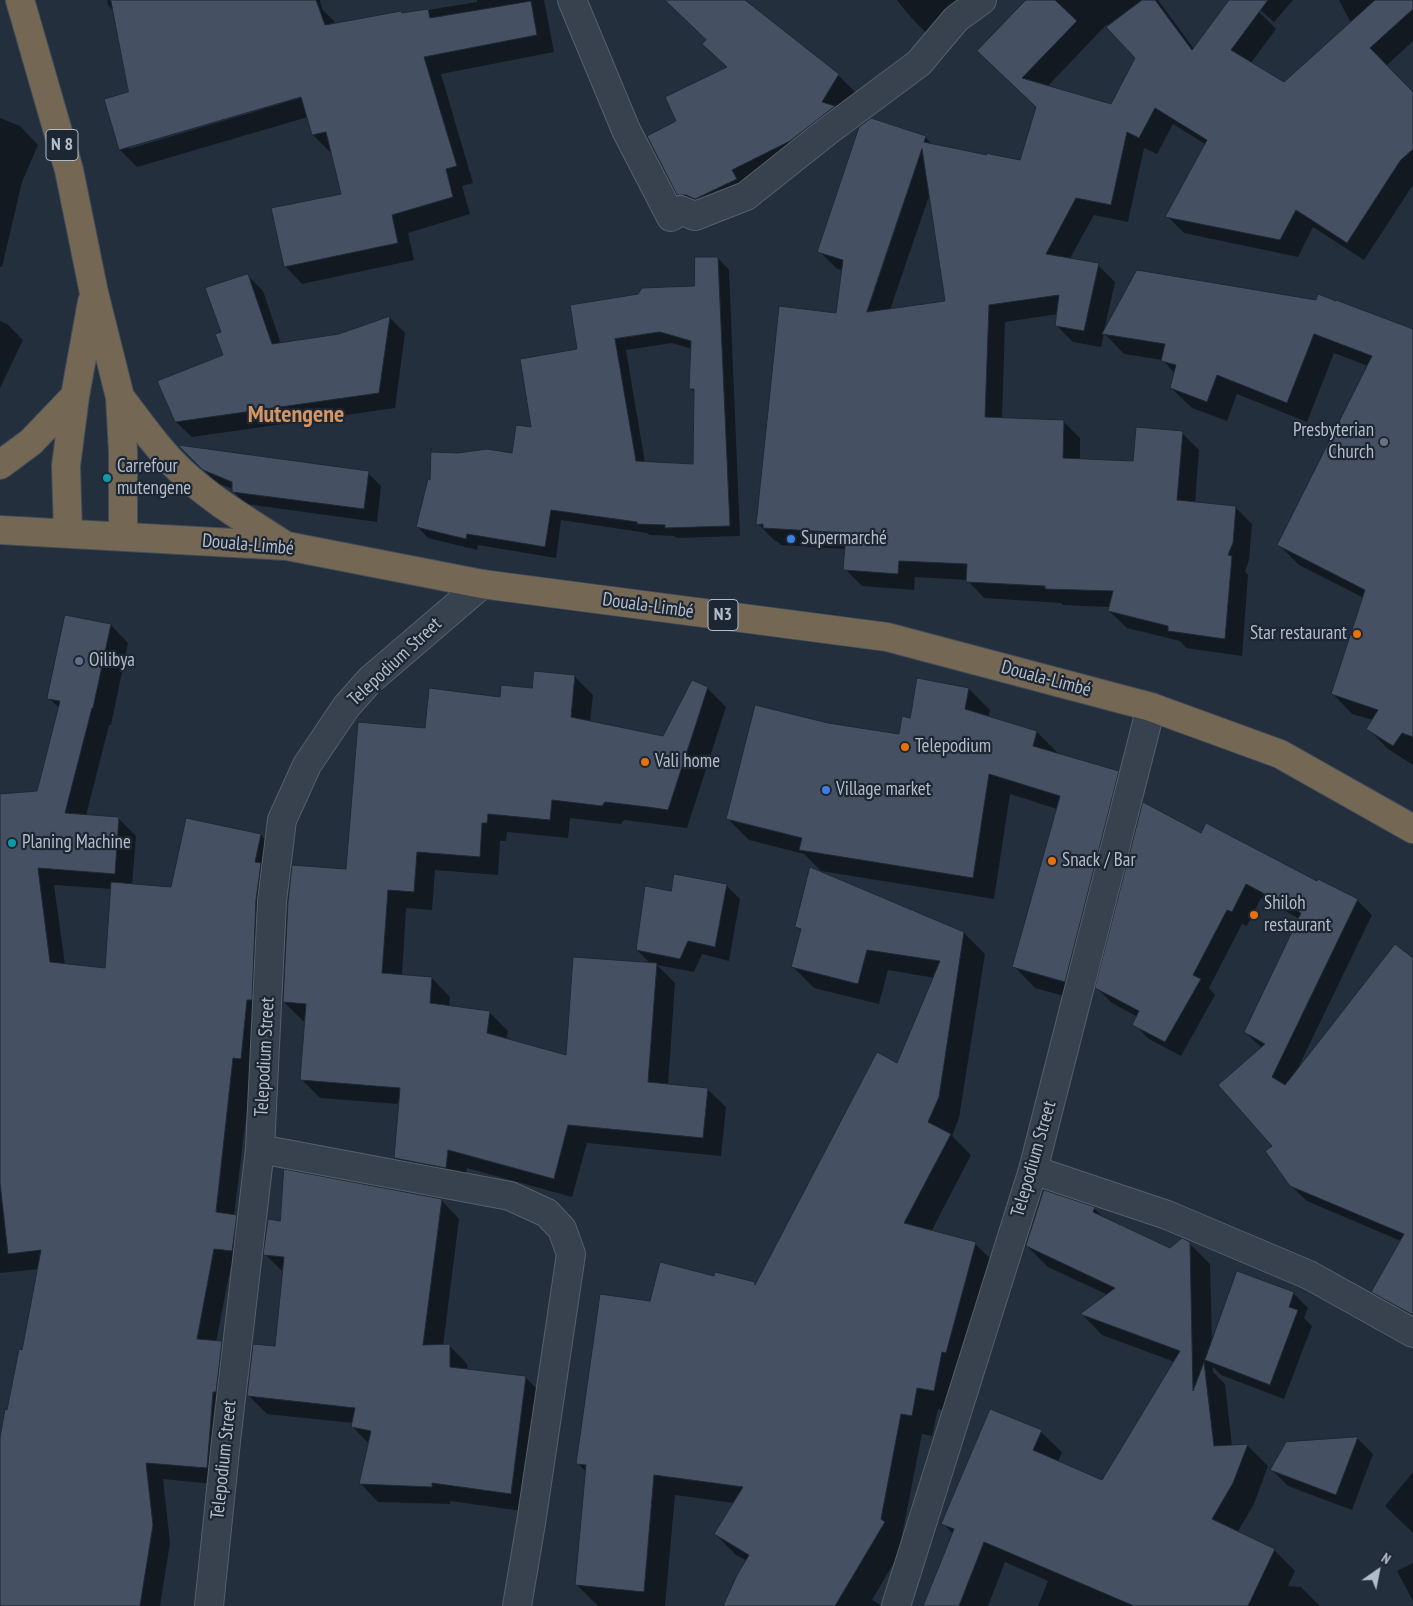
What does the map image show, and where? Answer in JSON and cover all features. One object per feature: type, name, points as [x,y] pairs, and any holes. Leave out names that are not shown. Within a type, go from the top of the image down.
[{"type":"highway","name":"N 8","points":[[20,0],[70,170],[94,293],[120,396],[123,452],[123,536]]},
{"type":"highway","name":"N 8","points":[[68,533],[66,466],[75,396],[94,293]]},
{"type":"highway","points":[[0,465],[31,442],[75,396]]},
{"type":"highway","points":[[120,396],[158,447],[183,474],[224,506],[287,546]]},
{"type":"highway","name":"Douala-Limbé","points":[[0,530],[287,546],[482,584],[887,637],[1151,707],[1280,754],[1413,828]]},
{"type":"street","points":[[572,0],[626,130],[671,217],[680,210],[695,216],[746,196],[829,130],[919,63],[956,19],[982,0]]},
{"type":"street","name":"Telepodium Street","points":[[209,1606],[260,1149],[272,901],[282,820],[307,765],[346,707],[370,680],[482,584]]},
{"type":"street","name":"Telepodium Street","points":[[896,1606],[1032,1170],[1151,707]]},
{"type":"street","points":[[260,1149],[510,1196],[547,1213],[562,1229],[571,1254],[517,1606]]},
{"type":"street","points":[[1032,1170],[1167,1215],[1291,1268],[1317,1280],[1413,1333]]},
{"type":"building","points":[[111,0],[316,0],[325,25],[401,11],[402,13],[428,9],[430,18],[531,1],[537,35],[424,57],[457,166],[446,169],[453,197],[392,215],[398,243],[284,267],[271,208],[341,194],[326,132],[312,135],[301,97],[119,150],[104,99],[128,92]]},
{"type":"building","points":[[665,0],[745,0],[839,74],[822,102],[835,106],[790,141],[732,170],[737,179],[695,199],[686,195],[677,195],[647,136],[676,121],[665,97],[727,67],[702,44],[706,40]]},
{"type":"building","points":[[1026,0],[1055,0],[1077,21],[1022,78],[1111,104],[1135,58],[1106,27],[1142,0],[1155,0],[1192,50],[1229,0],[1268,0],[1231,50],[1284,82],[1375,0],[1413,0],[1413,9],[1370,48],[1413,92],[1413,149],[1400,161],[1347,243],[1296,210],[1280,240],[1165,217],[1207,140],[1155,108],[1139,138],[1127,132],[1111,205],[1076,198],[1046,254],[1099,263],[1084,331],[1055,326],[1059,295],[989,305],[985,417],[1064,420],[1063,458],[1133,461],[1136,427],[1183,431],[1177,500],[1236,506],[1233,543],[1228,555],[1232,556],[1225,639],[1168,631],[1168,626],[1108,611],[1113,591],[1045,589],[1045,586],[966,582],[967,564],[899,561],[898,574],[843,570],[846,533],[763,528],[763,524],[756,525],[779,306],[836,313],[843,260],[817,252],[859,127],[871,118],[926,136],[924,142],[1020,160],[1036,107],[977,51]],"holes":[[[922,149],[945,301],[867,312]]]},
{"type":"building","points":[[695,257],[718,257],[730,526],[665,528],[665,525],[637,524],[637,522],[551,510],[545,547],[467,534],[466,539],[416,527],[428,479],[430,480],[431,448],[431,452],[458,453],[487,449],[512,453],[516,425],[531,427],[520,359],[577,349],[570,305],[638,294],[642,288],[694,286]],"holes":[[[660,332],[691,341],[689,389],[694,389],[693,464],[636,461],[615,339]]]},
{"type":"building","points":[[1137,270],[1316,300],[1318,294],[1413,329],[1413,737],[1402,733],[1393,746],[1366,729],[1378,710],[1331,694],[1365,590],[1277,545],[1372,356],[1314,334],[1287,403],[1217,375],[1207,402],[1170,388],[1176,365],[1161,361],[1165,344],[1102,334]]},
{"type":"building","points":[[248,274],[272,344],[339,334],[390,316],[379,393],[175,422],[157,381],[223,355],[215,334],[221,332],[205,288]]},
{"type":"building","points":[[178,445],[369,471],[364,509],[232,492],[232,482],[203,470]]},
{"type":"building","points":[[65,615],[111,624],[93,708],[65,813],[119,817],[115,874],[38,868],[50,962],[105,968],[111,882],[171,887],[186,818],[261,834],[255,862],[261,863],[256,900],[252,1000],[247,1000],[241,1059],[233,1058],[216,1212],[237,1215],[232,1251],[214,1249],[197,1339],[222,1341],[216,1392],[213,1392],[207,1468],[146,1463],[153,1525],[140,1606],[0,1606],[0,1438],[19,1349],[22,1350],[41,1250],[8,1254],[0,1183],[0,794],[37,791],[60,701],[47,699]]},
{"type":"building","points":[[534,671],[575,675],[571,717],[663,736],[692,680],[708,687],[668,810],[605,802],[602,806],[552,800],[550,820],[488,814],[487,823],[482,823],[480,857],[417,852],[414,892],[388,890],[382,973],[432,977],[430,1003],[490,1011],[487,1033],[566,1055],[573,957],[657,963],[648,1082],[708,1088],[703,1138],[568,1125],[554,1179],[448,1150],[446,1168],[394,1158],[400,1088],[300,1080],[306,1004],[283,1002],[288,902],[292,865],[346,869],[358,722],[425,728],[429,688],[500,697],[501,685],[532,688]]},
{"type":"building","points":[[917,678],[969,688],[965,709],[1037,731],[1033,746],[1119,771],[1065,982],[1012,967],[1060,796],[989,774],[973,878],[799,850],[802,838],[726,819],[755,705],[828,723],[899,734],[902,716],[910,718]]},
{"type":"building","points":[[1143,802],[1201,833],[1206,823],[1317,881],[1318,879],[1358,899],[1272,1077],[1285,1085],[1395,944],[1413,958],[1413,1315],[1371,1292],[1404,1234],[1290,1186],[1265,1151],[1272,1146],[1218,1085],[1265,1044],[1244,1032],[1301,913],[1246,884],[1232,912],[1227,910],[1193,975],[1201,979],[1165,1042],[1132,1025],[1139,1011],[1095,988]]},
{"type":"building","points":[[810,867],[964,932],[939,1097],[928,1122],[951,1134],[904,1223],[976,1242],[946,1353],[942,1352],[934,1391],[917,1388],[912,1416],[901,1414],[881,1519],[885,1522],[835,1606],[723,1606],[737,1575],[749,1555],[714,1534],[743,1487],[654,1475],[644,1592],[575,1585],[586,1465],[576,1464],[600,1294],[650,1301],[660,1262],[714,1276],[715,1272],[755,1282],[755,1285],[877,1052],[897,1063],[940,961],[867,950],[858,984],[791,967],[801,929],[795,927]]},
{"type":"building","points":[[674,874],[727,884],[715,947],[688,941],[680,959],[636,950],[645,886],[671,891]]},
{"type":"building","points":[[284,1169],[442,1199],[423,1345],[450,1344],[450,1367],[526,1376],[511,1494],[432,1483],[432,1487],[359,1484],[371,1431],[351,1427],[355,1408],[247,1396],[253,1344],[275,1346],[284,1257],[263,1255],[268,1219],[280,1221]]},
{"type":"building","points":[[1044,1190],[1095,1207],[1093,1212],[1170,1248],[1182,1238],[1190,1242],[1193,1391],[1204,1362],[1214,1446],[1248,1444],[1233,1483],[1212,1519],[1275,1549],[1248,1606],[1134,1606],[984,1542],[959,1606],[923,1606],[954,1529],[941,1524],[990,1409],[1042,1430],[1033,1450],[1102,1480],[1180,1351],[1080,1314],[1115,1288],[1026,1246]]},
{"type":"building","points":[[1237,1271],[1294,1292],[1289,1307],[1298,1310],[1270,1385],[1205,1360]]},
{"type":"building","points":[[1358,1437],[1336,1495],[1270,1470],[1286,1442]]},
{"type":"place","name":"Presbyterian Church","points":[[1384,442]]},
{"type":"place","name":"Carrefour mutengene","points":[[107,478]]},
{"type":"place","name":"Supermarché","points":[[791,539]]},
{"type":"place","name":"Star restaurant","points":[[1357,634]]},
{"type":"place","name":"Oilibya","points":[[79,661]]},
{"type":"place","name":"Telepodium","points":[[905,747]]},
{"type":"place","name":"Vali home","points":[[645,762]]},
{"type":"place","name":"Village market","points":[[826,790]]},
{"type":"place","name":"Planing Machine","points":[[12,843]]},
{"type":"place","name":"Snack / Bar","points":[[1052,861]]},
{"type":"place","name":"Shiloh restaurant","points":[[1254,915]]},
{"type":"district","name":"Mutengene","points":[[296,415]]}]
